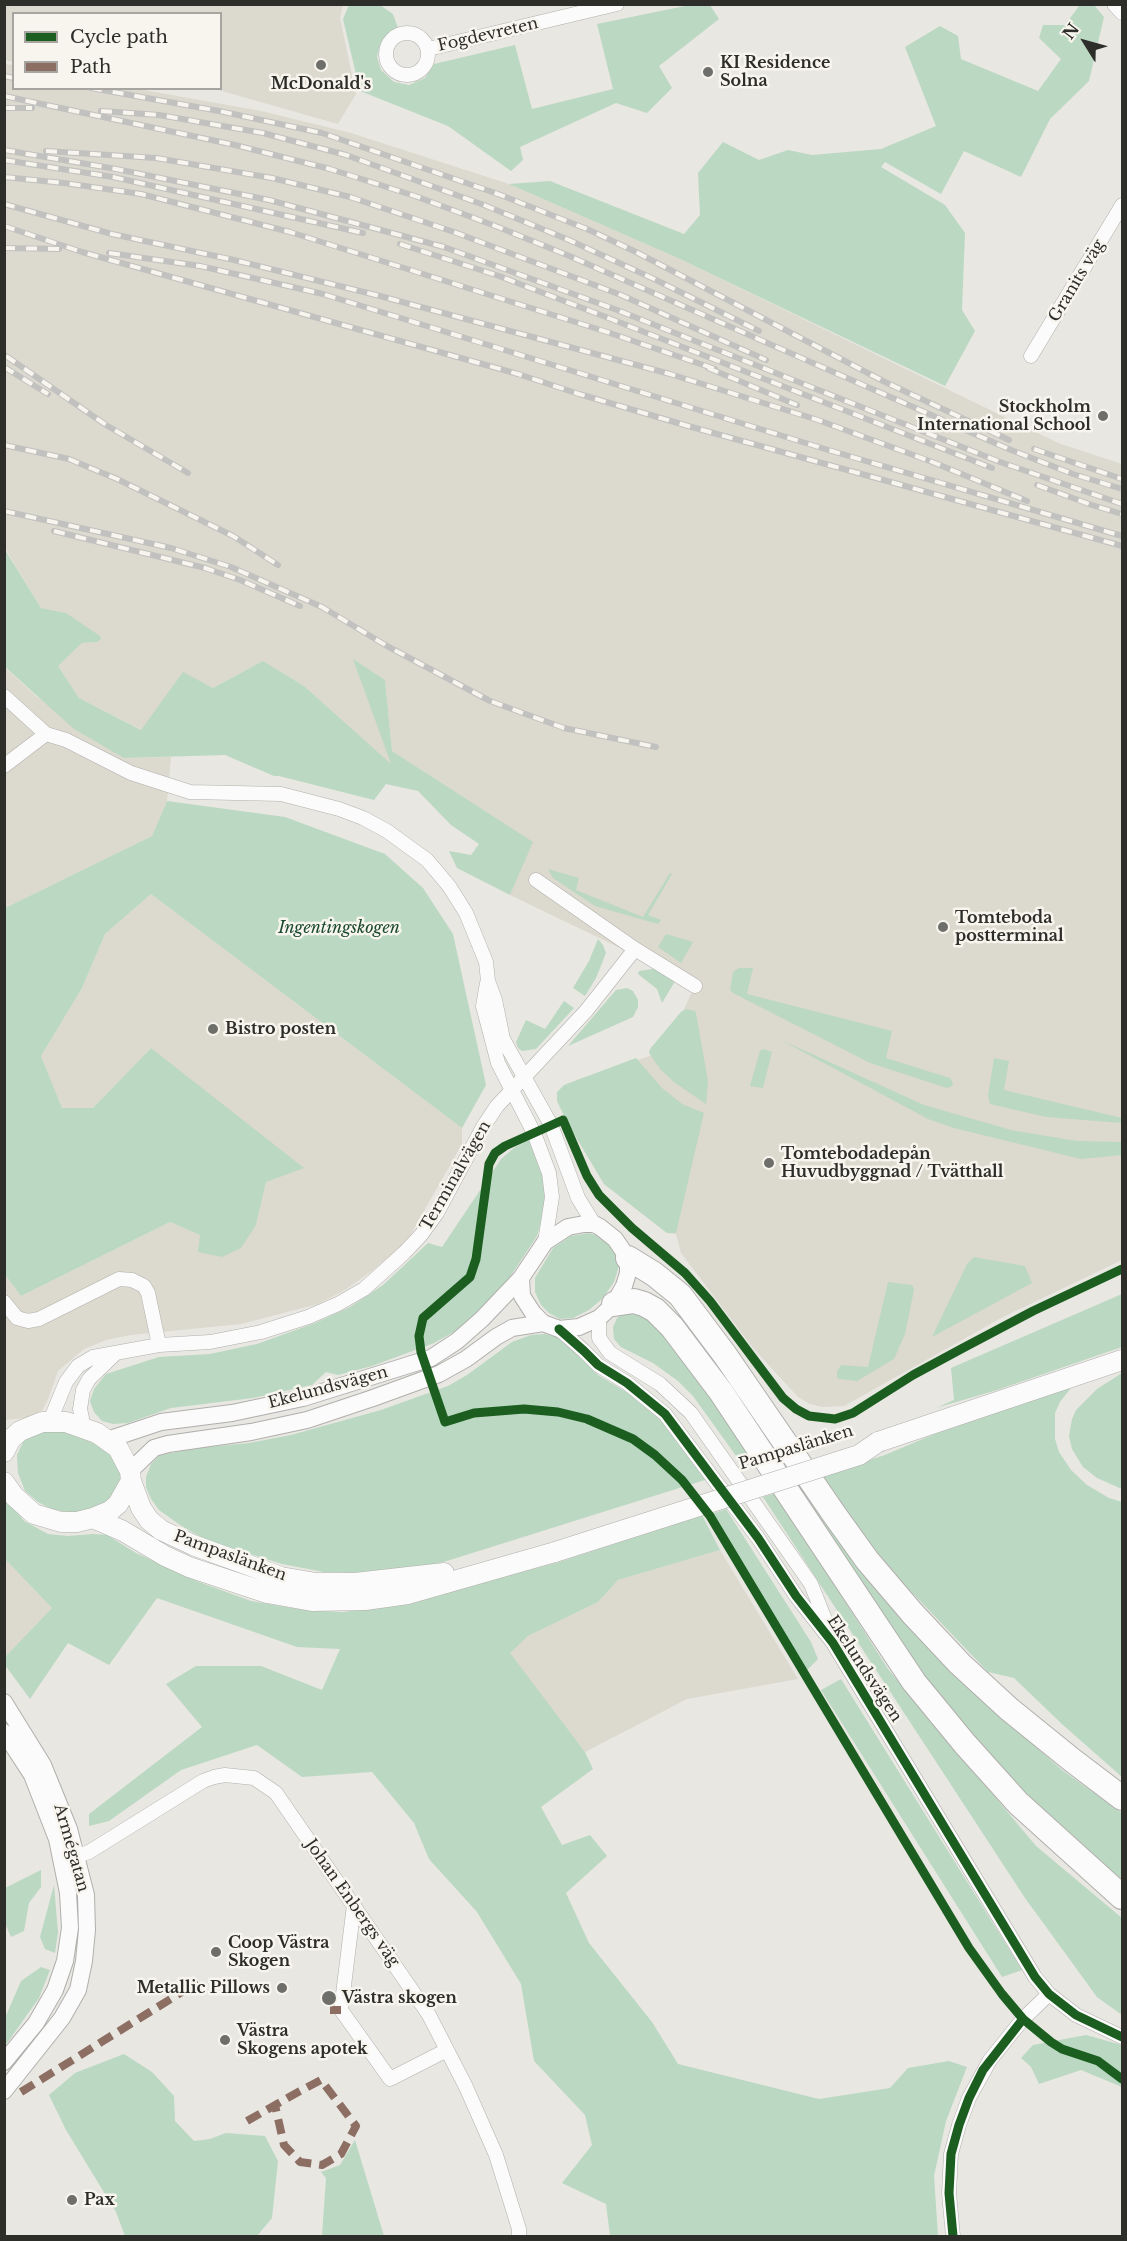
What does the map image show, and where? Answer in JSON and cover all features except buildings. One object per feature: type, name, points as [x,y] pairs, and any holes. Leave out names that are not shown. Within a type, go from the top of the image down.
[{"type":"highway","points":[[628,1258],[654,1274],[680,1295],[725,1355],[854,1542],[914,1614],[960,1664],[1009,1710],[1122,1798]]},
{"type":"highway","points":[[606,1311],[634,1301],[655,1310],[672,1327],[721,1392],[914,1682],[1018,1803],[1122,1897]]},
{"type":"main road","name":"Pampaslänken","points":[[93,1518],[123,1531],[165,1556],[189,1567],[267,1593],[312,1601],[365,1600],[408,1594],[554,1546],[859,1455],[878,1442],[1122,1359]]},
{"type":"main road","points":[[4,1427],[30,1426],[50,1421],[66,1422],[97,1433],[118,1448],[130,1476]]},
{"type":"main road","points":[[4,1452],[11,1439],[30,1426]]},
{"type":"main road","name":"Ekelundsvägen","points":[[5,1482],[26,1508],[44,1518],[61,1522],[77,1522],[110,1511],[118,1504],[130,1476]]},
{"type":"main road","name":"Pampaslänken","points":[[130,1476],[141,1508],[149,1520],[161,1530],[193,1545],[281,1577],[316,1583],[355,1583],[445,1573],[554,1546]]},
{"type":"street","name":"Fogdevreten","points":[[428,49],[617,4]]},
{"type":"street","points":[[1114,4],[1122,13]]},
{"type":"street","name":"Granits väg","points":[[1031,357],[1122,205]]},
{"type":"street","points":[[4,696],[46,734],[66,740],[131,773],[190,792],[281,794],[339,809],[363,818],[387,831],[427,860],[449,886],[466,913],[486,962],[488,981],[495,1000],[503,1040],[551,1125],[578,1198],[594,1224],[615,1239],[628,1258],[628,1273],[624,1286],[606,1311],[579,1327],[559,1329],[543,1323],[522,1296],[520,1278],[545,1242],[568,1227],[594,1224]]},
{"type":"street","points":[[4,766],[46,734]]},
{"type":"street","points":[[536,880],[635,949],[695,986]]},
{"type":"street","name":"Terminalvägen","points":[[50,1421],[66,1382],[78,1366],[93,1357],[159,1345],[210,1342],[261,1332],[308,1317],[338,1304],[364,1288],[421,1235],[437,1213],[483,1127],[512,1090],[586,1011],[635,949]]},
{"type":"street","points":[[488,981],[483,1006],[498,1063],[534,1133],[549,1173],[552,1197],[545,1242]]},
{"type":"street","name":"Ekelundsvägen","points":[[107,1440],[161,1422],[232,1413],[303,1398],[431,1358],[465,1333],[520,1278]]},
{"type":"street","points":[[4,1302],[16,1318],[28,1321],[39,1319],[119,1280],[132,1280],[144,1286],[148,1293],[159,1345]]},
{"type":"street","name":"Ekelundsvägen","points":[[606,1311],[599,1338],[610,1353],[660,1383],[691,1413],[811,1584],[833,1643]]},
{"type":"street","name":"Ekelundsvägen","points":[[130,1476],[154,1448],[168,1443],[251,1432],[308,1419],[439,1374],[512,1328],[543,1323]]},
{"type":"street","name":"Ekelundsvägen","points":[[559,1329],[598,1365],[650,1400],[672,1421],[758,1538],[796,1596],[833,1643],[1029,1970],[1049,1994],[1076,2015],[1122,2037]]},
{"type":"street","points":[[84,1428],[80,1409],[83,1390],[89,1379],[116,1353]]},
{"type":"street","name":"Armégatan","points":[[4,1702],[15,1716],[43,1765],[68,1859],[70,1928],[65,1960],[55,1990],[41,2015],[4,2062]]},
{"type":"street","name":"Armégatan","points":[[4,1732],[32,1775],[63,1834]]},
{"type":"street","name":"Johan Enbergs väg","points":[[68,1859],[89,1851],[203,1781],[225,1775],[254,1778],[276,1793],[429,2015],[496,2155],[519,2229],[519,2236]]},
{"type":"street","name":"Armégatan","points":[[4,2091],[62,2018],[78,1990],[87,1930],[86,1895],[68,1859]]},
{"type":"street","points":[[354,1905],[341,2010],[390,2079],[447,2050]]},
{"type":"street","points":[[953,2236],[949,2193],[951,2154],[969,2098],[990,2060],[1016,2027],[1049,1994]]},
{"type":"shaded area","points":[[4,5],[343,5],[340,18],[356,94],[338,124],[219,90],[222,90],[222,12],[12,12],[12,62],[5,60]]},
{"type":"shaded area","points":[[5,64],[12,65],[12,90],[144,90],[261,111],[351,133],[509,184],[680,259],[1058,443],[1122,464],[1122,1260],[1003,1317],[844,1406],[822,1407],[810,1404],[798,1397],[753,1348],[681,1253],[676,1234],[667,1233],[604,1184],[567,1122],[562,1106],[576,1080],[653,1055],[676,1027],[694,987],[510,895],[532,842],[392,751],[385,680],[354,660],[392,766],[304,686],[263,661],[213,688],[183,673],[142,730],[79,698],[58,666],[82,643],[97,642],[66,613],[41,608],[5,548]]},
{"type":"shaded area","points":[[4,667],[36,696],[124,758],[171,757],[167,801],[152,836],[5,908]]},
{"type":"shaded area","points":[[151,894],[462,1128],[462,1144],[411,1234],[396,1251],[345,1290],[318,1304],[241,1324],[131,1335],[106,1340],[84,1349],[58,1371],[49,1397],[43,1409],[37,1414],[26,1418],[4,1420],[4,1273],[21,1296],[170,1222],[201,1235],[256,1225],[266,1182],[151,1048],[93,1108],[62,1108],[41,1056],[82,988],[105,934]]},
{"type":"shaded area","points":[[720,1550],[798,1679],[687,1699],[585,1752],[509,1653],[528,1636],[598,1602],[618,1580]]},
{"type":"shaded area","points":[[5,1559],[52,1608],[5,1657]]},
{"type":"green space","points":[[349,5],[380,5],[393,14],[398,28],[380,44],[377,57],[381,70],[394,82],[409,85],[425,78],[434,64],[515,45],[532,109],[613,89],[597,24],[690,5],[710,5],[719,19],[659,66],[672,88],[647,113],[616,103],[520,147],[523,160],[511,171],[448,126],[360,91],[343,19]]},
{"type":"green space","points":[[1074,5],[1094,5],[1104,17],[1089,81],[1050,119],[1021,177],[964,151],[941,194],[885,162],[881,167],[945,205],[965,233],[962,310],[975,331],[945,386],[680,259],[509,184],[550,181],[684,234],[700,215],[698,173],[723,142],[759,160],[788,150],[812,155],[881,149],[936,126],[905,47],[940,26],[958,36],[961,59],[1038,91],[1061,59],[1039,38],[1043,25],[1065,25],[1079,6]]},
{"type":"green space","points":[[4,548],[41,608],[66,613],[100,636],[101,639],[97,642],[82,643],[58,666],[79,698],[141,730],[183,672],[213,688],[263,661],[304,686],[391,764],[353,659],[385,680],[392,751],[533,842],[510,895],[457,868],[449,851],[471,855],[479,844],[451,825],[418,791],[386,784],[374,800],[274,776],[225,755],[124,758],[74,729],[5,667]]},
{"type":"green space","name":"Ingentingskogen","points":[[167,801],[285,817],[385,854],[423,888],[453,934],[486,1085],[462,1128],[151,894],[105,934],[82,988],[41,1056],[62,1108],[93,1108],[151,1048],[304,1168],[266,1182],[256,1225],[241,1248],[222,1257],[198,1252],[200,1235],[170,1222],[21,1296],[4,1273],[5,908],[152,836]]},
{"type":"green space","points":[[548,869],[579,878],[576,890],[643,917],[670,873],[672,874],[648,915],[661,920],[658,924],[595,906],[553,878]]},
{"type":"green space","points":[[666,934],[693,942],[681,963],[658,947]]},
{"type":"green space","points":[[598,939],[606,953],[596,978],[585,996],[573,988],[589,961]]},
{"type":"green space","points":[[659,968],[677,978],[662,1003],[657,989],[638,974],[639,971]]},
{"type":"green space","points":[[739,968],[753,968],[747,994],[892,1031],[886,1058],[950,1078],[952,1086],[947,1088],[870,1063],[733,993],[730,990],[733,972]]},
{"type":"green space","points":[[627,988],[633,991],[638,1000],[638,1007],[633,1017],[568,1046],[616,990]]},
{"type":"green space","points":[[564,1001],[574,1008],[536,1049],[522,1051],[518,1048],[516,1042],[526,1020],[545,1029]]},
{"type":"green space","points":[[686,1009],[696,1013],[708,1081],[706,1104],[674,1082],[661,1070],[649,1053],[681,1012]]},
{"type":"green space","points":[[781,1040],[924,1105],[1011,1130],[1077,1141],[1122,1142],[1122,1155],[1081,1159],[954,1128],[928,1119]]},
{"type":"green space","points":[[763,1049],[772,1052],[763,1088],[750,1086],[760,1051]]},
{"type":"green space","points":[[636,1058],[662,1088],[682,1104],[704,1113],[676,1233],[667,1233],[604,1184],[557,1101],[557,1092],[564,1085]]},
{"type":"green space","points":[[994,1058],[1009,1061],[1004,1090],[1122,1118],[1122,1123],[1046,1117],[990,1104],[988,1096]]},
{"type":"green space","points":[[529,1140],[546,1185],[544,1211],[537,1236],[498,1295],[463,1327],[434,1343],[372,1366],[338,1375],[326,1372],[312,1385],[253,1398],[171,1408],[128,1423],[113,1424],[102,1421],[94,1412],[90,1401],[94,1389],[106,1374],[159,1357],[210,1354],[257,1344],[315,1323],[350,1307],[383,1285],[428,1243],[442,1247],[501,1159],[514,1148]]},
{"type":"green space","points":[[589,1233],[603,1237],[619,1254],[619,1266],[614,1282],[603,1298],[589,1310],[573,1318],[560,1319],[541,1305],[535,1292],[535,1278],[553,1248],[571,1236]]},
{"type":"green space","points":[[974,1257],[1025,1266],[1032,1283],[932,1337],[967,1264]]},
{"type":"green space","points":[[888,1282],[912,1285],[914,1290],[905,1334],[894,1359],[857,1381],[839,1379],[837,1372],[841,1365],[868,1367]]},
{"type":"green space","points":[[1122,1294],[1122,1347],[997,1390],[936,1408],[954,1400],[951,1368]]},
{"type":"green space","points":[[627,1310],[648,1311],[761,1461],[744,1467],[693,1396],[678,1381],[653,1363],[621,1347],[614,1339],[613,1327],[617,1318]]},
{"type":"green space","points":[[545,1334],[557,1337],[571,1345],[598,1375],[643,1402],[665,1421],[708,1479],[419,1569],[370,1573],[324,1572],[282,1564],[206,1540],[159,1510],[146,1487],[146,1477],[151,1464],[160,1455],[291,1435],[381,1410],[448,1386],[512,1342],[531,1335]]},
{"type":"green space","points":[[1122,1373],[1122,1489],[1097,1478],[1083,1467],[1072,1449],[1069,1436],[1076,1410],[1097,1389]]},
{"type":"green space","points":[[1074,1384],[1060,1402],[1055,1413],[1055,1439],[1059,1452],[1071,1470],[1087,1485],[1109,1498],[1122,1502],[1122,1777],[1014,1678],[988,1672],[900,1580],[816,1477],[885,1455],[963,1422]]},
{"type":"green space","points":[[61,1430],[95,1444],[110,1454],[118,1464],[123,1486],[113,1499],[86,1512],[69,1512],[53,1510],[38,1502],[25,1491],[18,1473],[17,1455],[23,1442],[35,1431]]},
{"type":"green space","points":[[776,1493],[888,1669],[1036,1846],[1122,1918],[1122,2015],[1097,1997],[1025,1898],[763,1497]]},
{"type":"green space","points":[[4,1495],[24,1521],[48,1534],[107,1535],[136,1553],[199,1582],[251,1601],[304,1610],[343,1612],[423,1599],[559,1562],[702,1515],[720,1550],[618,1580],[598,1602],[528,1636],[510,1653],[585,1752],[593,1769],[541,1807],[562,1845],[590,1835],[607,1856],[566,1893],[589,1943],[652,2022],[678,2064],[819,2099],[890,2088],[908,2068],[949,2061],[967,2067],[946,2121],[934,2176],[938,2236],[610,2236],[606,2204],[562,2183],[592,2145],[585,2115],[534,2061],[521,1984],[477,1912],[429,1859],[414,1823],[372,1772],[302,1777],[257,1745],[181,1770],[109,1821],[89,1826],[89,1814],[202,1727],[166,1684],[196,1666],[261,1666],[322,1690],[340,1649],[297,1647],[157,1598],[109,1665],[68,1643],[30,1699],[5,1665],[5,1657],[52,1608],[5,1559]]},
{"type":"green space","points":[[811,1501],[957,1677],[1062,1770],[1122,1813],[1122,1884],[1042,1813],[943,1703],[807,1503]]},
{"type":"green space","points":[[726,1509],[811,1642],[818,1659],[807,1670],[711,1514]]},
{"type":"green space","points":[[841,1679],[1022,1970],[1002,1977],[821,1690]]},
{"type":"green space","points":[[41,1870],[41,1887],[29,1903],[24,1931],[11,1937],[5,1923],[5,1888]]},
{"type":"green space","points":[[54,1885],[58,1932],[55,1953],[45,1949],[40,1937]]},
{"type":"green space","points":[[41,1967],[50,1970],[39,1998],[5,2046],[5,2018],[21,1981]]},
{"type":"green space","points":[[1086,2035],[1122,2045],[1122,2087],[1081,2070],[1039,2084],[1031,2067],[1021,2058],[1033,2045]]},
{"type":"green space","points":[[124,2054],[152,2072],[174,2096],[175,2121],[194,2141],[210,2139],[226,2133],[265,2136],[278,2161],[272,2218],[257,2236],[125,2236],[116,2212],[66,2130],[49,2095],[75,2073]]},
{"type":"green space","points":[[355,2140],[384,2236],[322,2236],[326,2178],[321,2172],[340,2165]]},
{"type":"railway","points":[[4,76],[12,78]]},
{"type":"railway","points":[[102,90],[219,111],[322,133],[498,194],[587,229],[636,252],[885,382],[1009,440]]},
{"type":"railway","points":[[4,96],[235,145],[330,169],[415,196],[567,255],[1011,450],[1073,474],[1122,489]]},
{"type":"railway","points":[[4,108],[32,108]]},
{"type":"railway","points":[[101,111],[159,115],[263,133],[346,155],[484,205],[569,240],[759,331]]},
{"type":"railway","points":[[4,150],[116,169],[269,200],[444,247],[617,310],[1000,462],[1122,504]]},
{"type":"railway","points":[[46,151],[156,158],[272,178],[350,197],[454,232],[621,295],[766,360]]},
{"type":"railway","points":[[4,160],[113,177],[363,233]]},
{"type":"railway","points":[[4,177],[141,194],[290,232],[607,332],[715,369]]},
{"type":"railway","points":[[4,204],[112,234],[234,260],[380,296],[670,374],[818,420],[935,463]]},
{"type":"railway","points":[[4,226],[82,252],[518,374],[688,426],[1122,546]]},
{"type":"railway","points":[[400,244],[499,276],[992,468]]},
{"type":"railway","points":[[4,248],[59,249]]},
{"type":"railway","points":[[109,253],[200,266],[323,294],[825,449],[1122,536]]},
{"type":"railway","points":[[6,356],[106,425],[188,473]]},
{"type":"railway","points":[[4,367],[48,394]]},
{"type":"railway","points":[[708,368],[797,405]]},
{"type":"railway","points":[[4,445],[69,459],[117,479],[233,536],[278,565]]},
{"type":"railway","points":[[1034,449],[1122,479]]},
{"type":"railway","points":[[930,461],[1027,501]]},
{"type":"railway","points":[[1037,485],[1122,514]]},
{"type":"railway","points":[[4,511],[171,548],[231,567],[322,607],[387,646],[490,701],[564,728],[656,747]]},
{"type":"railway","points":[[54,531],[205,568],[240,580],[300,606]]},
{"type":"marked path","points":[[21,2092],[198,1982]]},
{"type":"marked path","points":[[330,2010],[341,2010]]},
{"type":"marked path","points":[[247,2121],[300,2091],[321,2080],[356,2126],[341,2154],[322,2165],[300,2162],[284,2145],[275,2105]]},
{"type":"cycle path","points":[[1122,1269],[1033,1311],[963,1348],[913,1375],[853,1413],[835,1419],[809,1416],[783,1398],[710,1301],[685,1273],[632,1228],[599,1195],[587,1176],[563,1120],[505,1146],[495,1153],[489,1164],[476,1259],[470,1277],[423,1318],[419,1336],[421,1352],[445,1422],[474,1413],[524,1409],[558,1412],[587,1419],[633,1439],[655,1455],[682,1480],[710,1516],[969,1948],[1002,1994],[1023,2019],[1051,2042],[1062,2049],[1098,2061],[1122,2079]]},
{"type":"cycle path","points":[[559,1329],[598,1365],[627,1383],[665,1414],[758,1538],[796,1596],[833,1643],[1035,1977],[1049,1994],[1076,2015],[1122,2037]]},
{"type":"cycle path","points":[[953,2236],[949,2193],[951,2154],[959,2125],[983,2070],[1023,2019]]},
{"type":"place","name":"McDonald's","points":[[321,65]]},
{"type":"place","name":"KI Residence Solna","points":[[708,72]]},
{"type":"place","name":"Stockholm International School","points":[[1103,416]]},
{"type":"place","name":"Tomteboda postterminal","points":[[943,927]]},
{"type":"place","name":"Bistro posten","points":[[213,1029]]},
{"type":"place","name":"Tomtebodadepån Huvudbyggnad / Tvätthall","points":[[769,1163]]},
{"type":"place","name":"Coop Västra Skogen","points":[[216,1952]]},
{"type":"place","name":"Metallic Pillows","points":[[282,1988]]},
{"type":"place","name":"Västra skogen","points":[[329,1998]]},
{"type":"place","name":"Västra Skogens apotek","points":[[225,2040]]},
{"type":"place","name":"Pax","points":[[72,2200]]}]
